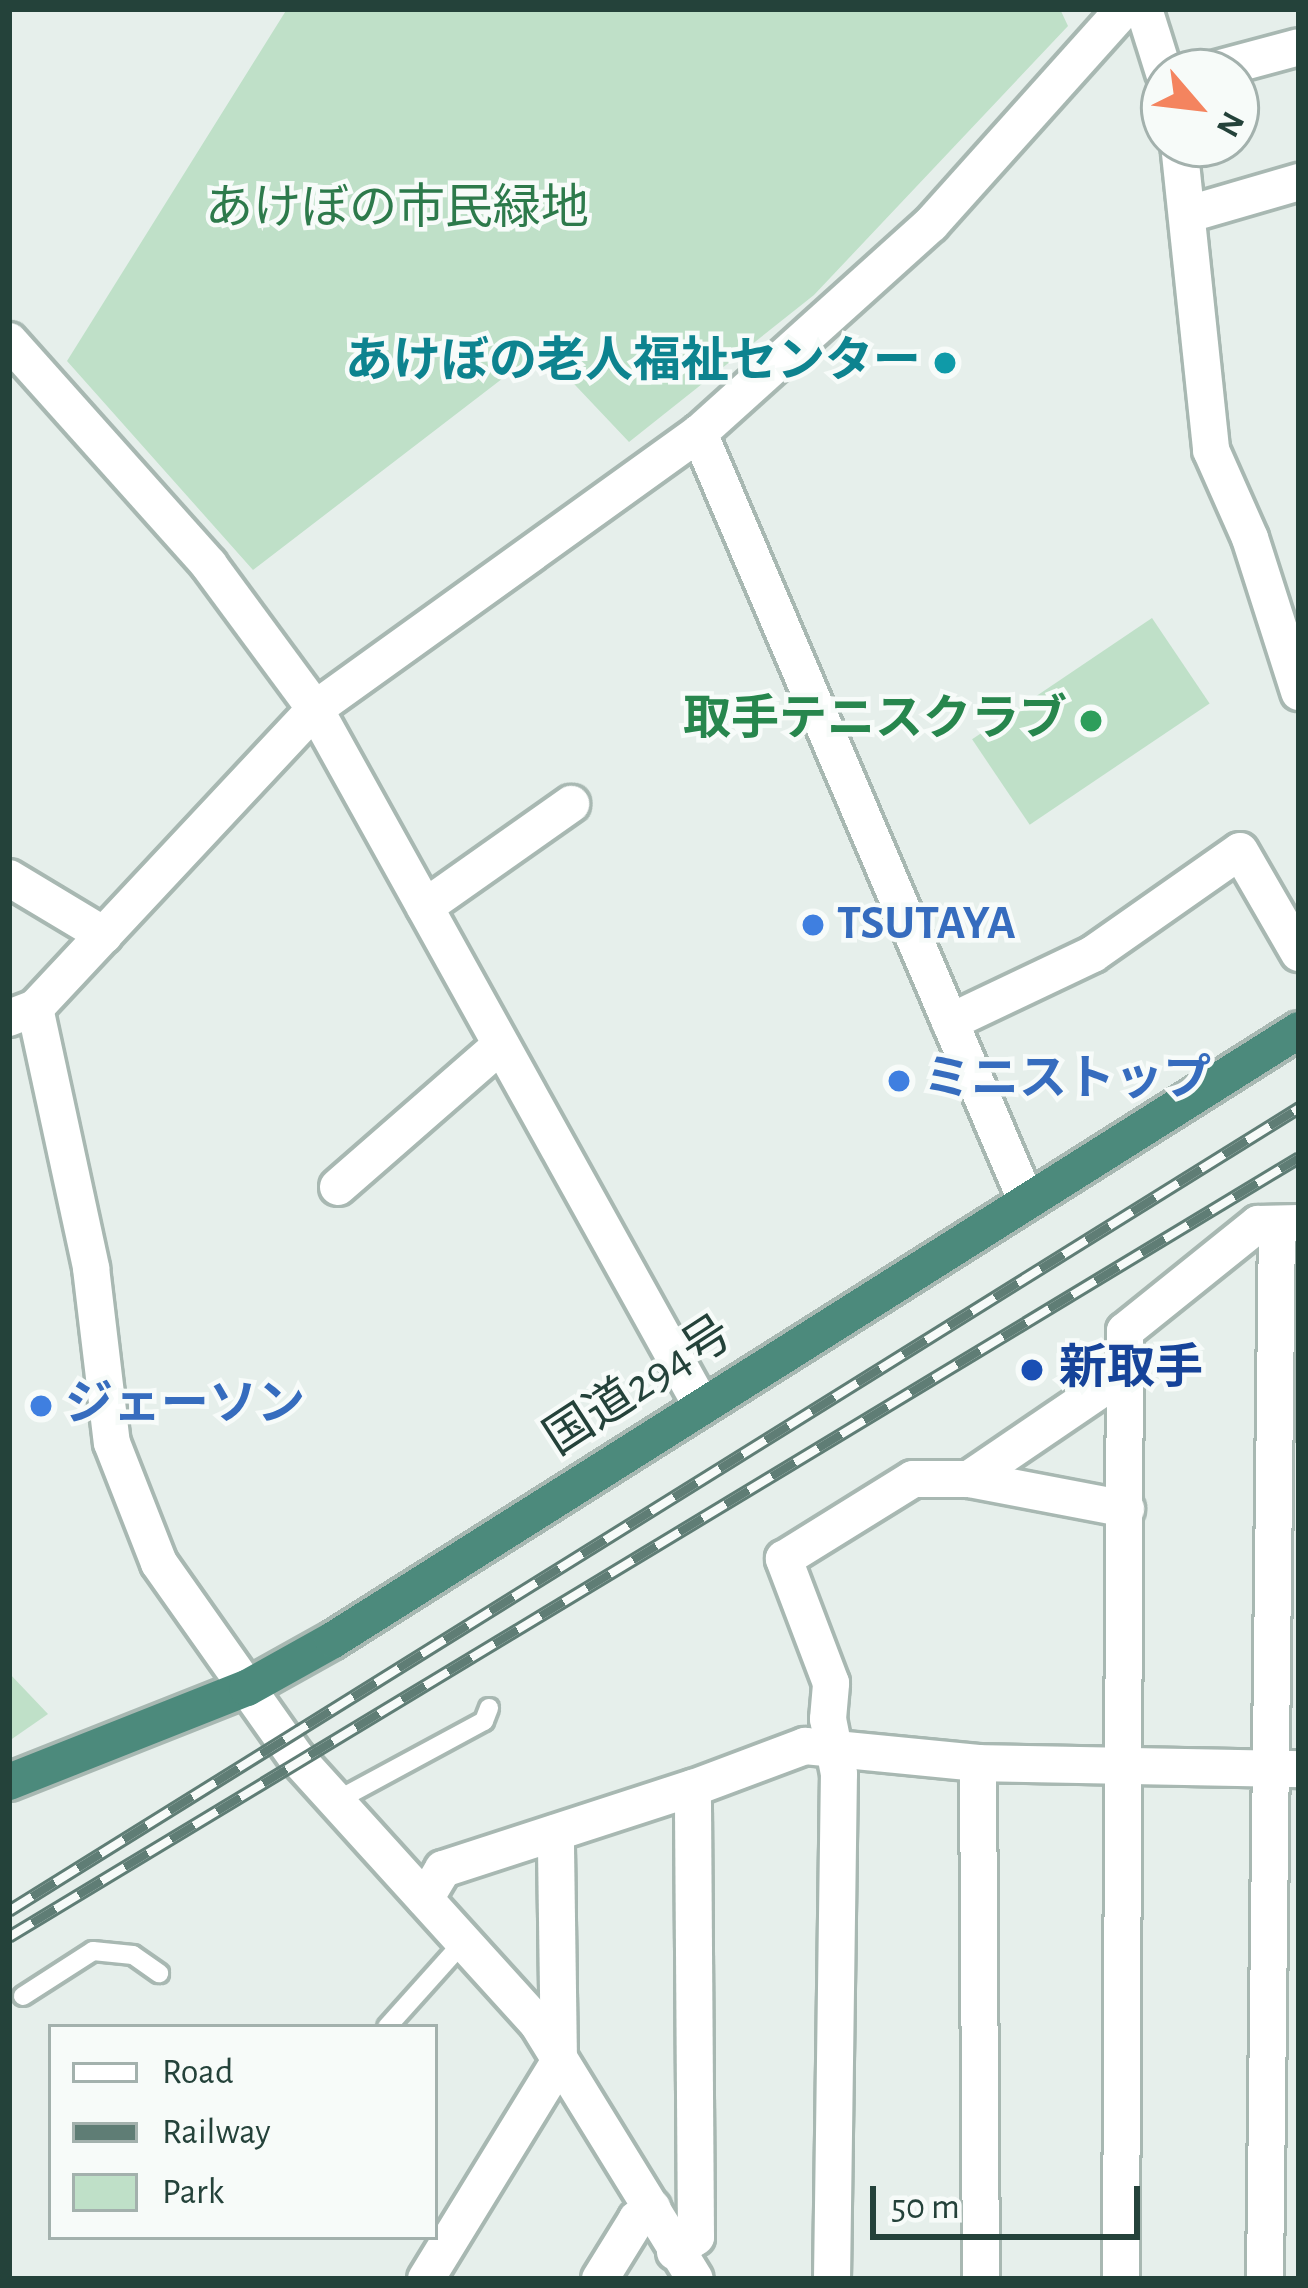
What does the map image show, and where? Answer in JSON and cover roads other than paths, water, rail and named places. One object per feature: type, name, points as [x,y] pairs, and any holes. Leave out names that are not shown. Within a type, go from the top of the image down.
[{"type":"highway","name":"国道294号","points":[[9,1782],[248,1688],[1299,1030]]},
{"type":"street","points":[[685,2265],[559,2062],[466,1940],[337,1801],[159,1563],[112,1443],[91,1268],[22,1013],[104,935],[315,709],[699,433],[932,224],[1124,9]]},
{"type":"street","points":[[1144,9],[1156,48]]},
{"type":"street","points":[[1260,57],[1299,47]]},
{"type":"street","points":[[1182,168],[1211,450],[1250,538],[1299,692]]},
{"type":"street","points":[[1189,214],[1299,182]]},
{"type":"street","points":[[9,341],[209,565],[315,709],[700,1403]]},
{"type":"street","points":[[699,433],[1026,1200]]},
{"type":"street","points":[[425,907],[571,803]]},
{"type":"street","points":[[950,1022],[1093,954],[1240,851],[1299,953]]},
{"type":"street","points":[[9,878],[104,935]]},
{"type":"street","points":[[338,1187],[501,1045]]},
{"type":"street","points":[[1121,2279],[1126,1331],[1258,1224],[1288,1224],[1283,1769],[1265,2279]]},
{"type":"street","points":[[969,1479],[1125,1372]]},
{"type":"street","points":[[832,2279],[835,1751],[831,1683],[784,1559],[913,1479],[969,1479],[1126,1509]]},
{"type":"street","points":[[425,1899],[443,1869],[693,1789],[783,1749],[978,1763],[1283,1769]]},
{"type":"street","points":[[978,1763],[981,2279]]},
{"type":"street","points":[[685,2265],[696,2237],[693,1789]]},
{"type":"street","points":[[426,2279],[559,2062],[556,1833]]},
{"type":"street","points":[[600,2279],[637,2219],[652,2208]]},
{"type":"lane","points":[[337,1801],[484,1721],[489,1708]]},
{"type":"lane","points":[[390,2024],[466,1940]]},
{"type":"lane","points":[[23,1996],[93,1951],[133,1955],[159,1972]]},
{"type":"railway","points":[[9,1911],[1299,1108]]},
{"type":"railway","points":[[9,1937],[1299,1158]]},
{"type":"place","name":"あけぼの老人福祉センター","points":[[945,363]]},
{"type":"place","name":"取手テニスクラブ","points":[[1091,721]]},
{"type":"place","name":"TSUTAYA","points":[[813,925]]},
{"type":"place","name":"ミニストップ","points":[[899,1081]]},
{"type":"place","name":"新取手","points":[[1032,1370]]},
{"type":"place","name":"ジェーソン","points":[[41,1406]]},
{"type":"park label","name":"あけぼの市民緑地","points":[[397,210]]}]
